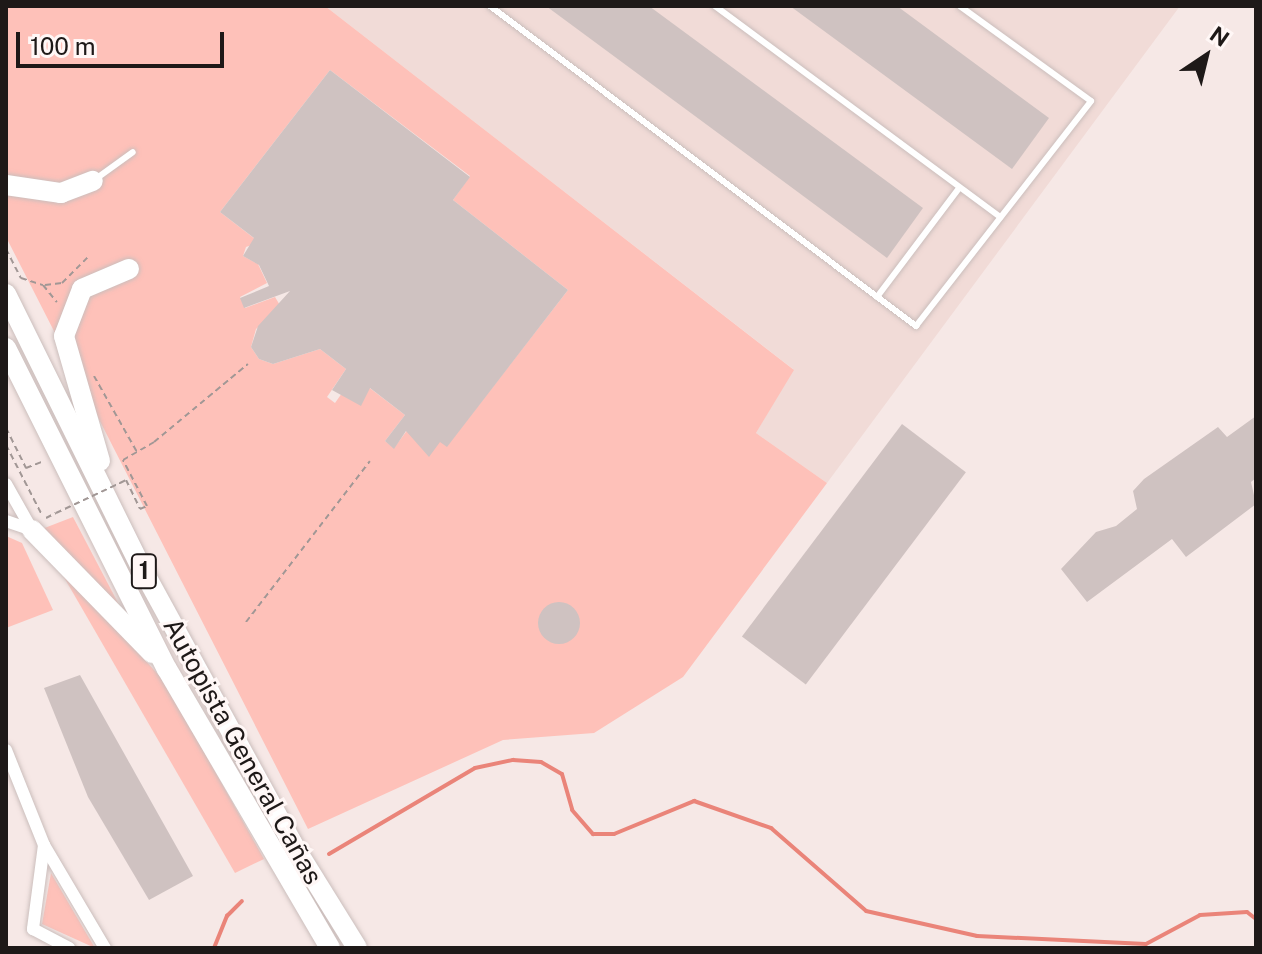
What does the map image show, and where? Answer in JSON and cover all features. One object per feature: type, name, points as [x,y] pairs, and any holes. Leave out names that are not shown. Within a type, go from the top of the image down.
[{"type":"highway","points":[[6,185],[61,193],[93,181]]},
{"type":"highway","points":[[129,269],[95,279],[75,299],[64,336],[74,385],[106,476],[292,843]]},
{"type":"highway","name":"Autopista General Cañas","points":[[6,294],[140,565],[292,843],[357,948]]},
{"type":"highway","name":"Autopista General Cañas","points":[[6,348],[167,669],[330,948]]},
{"type":"highway","points":[[32,530],[167,669]]},
{"type":"street","points":[[6,484],[32,530]]},
{"type":"street","points":[[6,521],[32,530]]},
{"type":"street","points":[[6,750],[44,845],[105,948]]},
{"type":"street","points":[[44,845],[33,929],[69,948]]},
{"type":"lane","points":[[490,6],[916,326],[1091,101],[960,6]]},
{"type":"lane","points":[[715,6],[1000,217]]},
{"type":"lane","points":[[93,181],[133,152]]},
{"type":"lane","points":[[877,297],[959,188]]},
{"type":"path","points":[[43,285],[62,283],[89,256]]},
{"type":"path","points":[[6,445],[44,519],[126,480],[140,509],[147,506],[123,460],[154,442],[248,364]]},
{"type":"path","points":[[6,428],[26,468],[59,454]]},
{"type":"path","points":[[246,622],[370,461]]},
{"type":"shaded area","points":[[6,6],[325,6],[794,370],[756,433],[827,483],[683,677],[594,733],[503,740],[308,829],[6,237]],"holes":[[[330,70],[470,176],[453,200],[568,290],[447,446],[414,421],[394,448],[385,441],[405,415],[354,376],[335,403],[327,397],[346,369],[320,349],[273,364],[259,359],[251,347],[256,329],[281,307],[275,297],[245,308],[240,297],[267,283],[258,264],[243,256],[246,247],[259,242],[220,212]]]},
{"type":"shaded area","points":[[325,6],[1180,6],[827,483],[756,433],[793,369]]},
{"type":"shaded area","points":[[73,517],[128,622],[42,529]]},
{"type":"shaded area","points":[[6,536],[22,543],[53,610],[6,628]]},
{"type":"shaded area","points":[[54,560],[165,682],[264,859],[235,873]]},
{"type":"shaded area","points":[[51,873],[95,948],[42,924]]},
{"type":"building","points":[[546,6],[649,6],[923,208],[887,258]]},
{"type":"building","points":[[790,6],[897,6],[1049,118],[1012,169]]},
{"type":"building","points":[[330,70],[470,177],[453,200],[568,290],[447,447],[440,442],[429,457],[406,431],[394,449],[385,441],[405,415],[370,388],[361,406],[332,390],[346,369],[320,349],[273,364],[259,359],[251,347],[258,326],[290,291],[244,308],[240,298],[269,286],[259,265],[243,256],[254,238],[220,212]]},
{"type":"building","points":[[1256,416],[1256,478],[1251,482],[1256,504],[1186,557],[1172,539],[1087,602],[1061,569],[1096,532],[1116,526],[1137,509],[1133,491],[1144,479],[1218,427],[1227,437]]},
{"type":"building","points":[[902,424],[966,472],[806,685],[742,636]]},
{"type":"building","points":[[559,602],[574,608],[580,623],[574,638],[559,644],[544,638],[538,623],[544,608]]},
{"type":"building","points":[[80,675],[193,876],[149,900],[88,797],[44,688]]},
{"type":"waterway","points":[[329,854],[475,768],[513,760],[541,762],[562,774],[572,810],[593,834],[614,834],[694,801],[771,828],[866,911],[977,936],[1146,944],[1200,915],[1247,912],[1256,919]]},
{"type":"waterway","points":[[214,948],[227,916],[242,901]]}]
